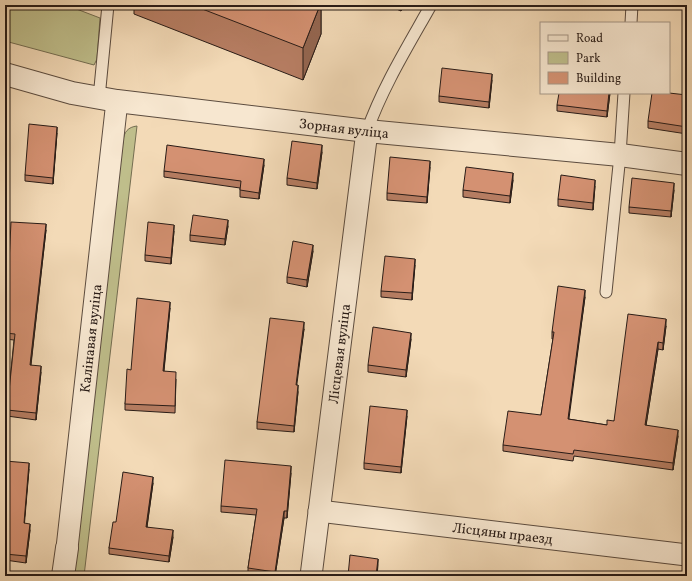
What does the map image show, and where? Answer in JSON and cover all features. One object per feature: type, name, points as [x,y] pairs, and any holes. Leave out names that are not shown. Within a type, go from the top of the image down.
[{"type":"street","name":"Зорная вуліца","points":[[5,74],[72,93],[108,100],[367,131],[620,155],[687,164]]},
{"type":"street","name":"Калінавая вуліца","points":[[64,576],[108,100]]},
{"type":"street","name":"Лісцевая вуліца","points":[[311,576],[367,131]]},
{"type":"street","name":"Лісцяны праезд","points":[[319,511],[687,555]]},
{"type":"lane","points":[[108,5],[108,100]]},
{"type":"lane","points":[[367,131],[377,104],[392,74],[431,5]]},
{"type":"lane","points":[[631,22],[632,5]]},
{"type":"lane","points":[[606,292],[620,155],[624,94]]},
{"type":"green space","points":[[5,5],[66,5],[100,18],[97,59],[94,65],[5,41]]},
{"type":"green space","points":[[137,126],[84,576],[72,576],[123,141],[127,130]]},
{"type":"building","points":[[192,5],[320,5],[303,48]]},
{"type":"building","points":[[442,68],[492,74],[489,102],[439,96]]},
{"type":"building","points":[[670,93],[687,95],[687,127],[648,121],[652,94]]},
{"type":"building","points":[[559,94],[609,94],[607,111],[557,105]]},
{"type":"building","points":[[29,124],[57,127],[53,178],[25,175]]},
{"type":"building","points":[[292,141],[322,145],[317,183],[287,178]]},
{"type":"building","points":[[167,145],[264,159],[259,193],[240,190],[241,181],[164,171]]},
{"type":"building","points":[[390,157],[430,161],[427,197],[387,193]]},
{"type":"building","points":[[466,167],[513,173],[510,196],[463,190]]},
{"type":"building","points":[[561,175],[595,180],[593,203],[558,199]]},
{"type":"building","points":[[632,178],[674,183],[671,211],[629,207]]},
{"type":"building","points":[[193,215],[228,220],[225,239],[190,235]]},
{"type":"building","points":[[11,222],[46,224],[30,365],[41,366],[36,413],[7,410],[15,334],[5,333],[5,284],[8,284]]},
{"type":"building","points":[[148,222],[174,225],[171,258],[145,255]]},
{"type":"building","points":[[293,241],[313,245],[307,280],[287,277]]},
{"type":"building","points":[[385,256],[415,259],[412,293],[381,291]]},
{"type":"building","points":[[558,286],[585,290],[568,419],[607,425],[607,420],[614,421],[628,314],[666,319],[663,343],[658,342],[645,425],[678,430],[673,463],[574,450],[573,454],[503,445],[508,411],[541,415],[554,332],[552,332]]},
{"type":"building","points":[[137,298],[170,302],[163,371],[176,372],[175,406],[125,404],[127,369],[131,370]]},
{"type":"building","points":[[270,318],[304,322],[296,385],[298,385],[294,426],[257,422]]},
{"type":"building","points":[[373,327],[411,333],[406,370],[368,365]]},
{"type":"building","points":[[370,406],[407,410],[401,467],[364,463]]},
{"type":"building","points":[[225,460],[291,466],[287,511],[284,511],[275,572],[248,568],[257,509],[221,506]]},
{"type":"building","points":[[5,461],[29,463],[24,523],[30,524],[26,556],[5,554]]},
{"type":"building","points":[[123,472],[153,477],[146,527],[173,530],[169,556],[109,548],[113,522],[116,522]]},
{"type":"building","points":[[350,555],[378,559],[376,576],[348,576]]}]
